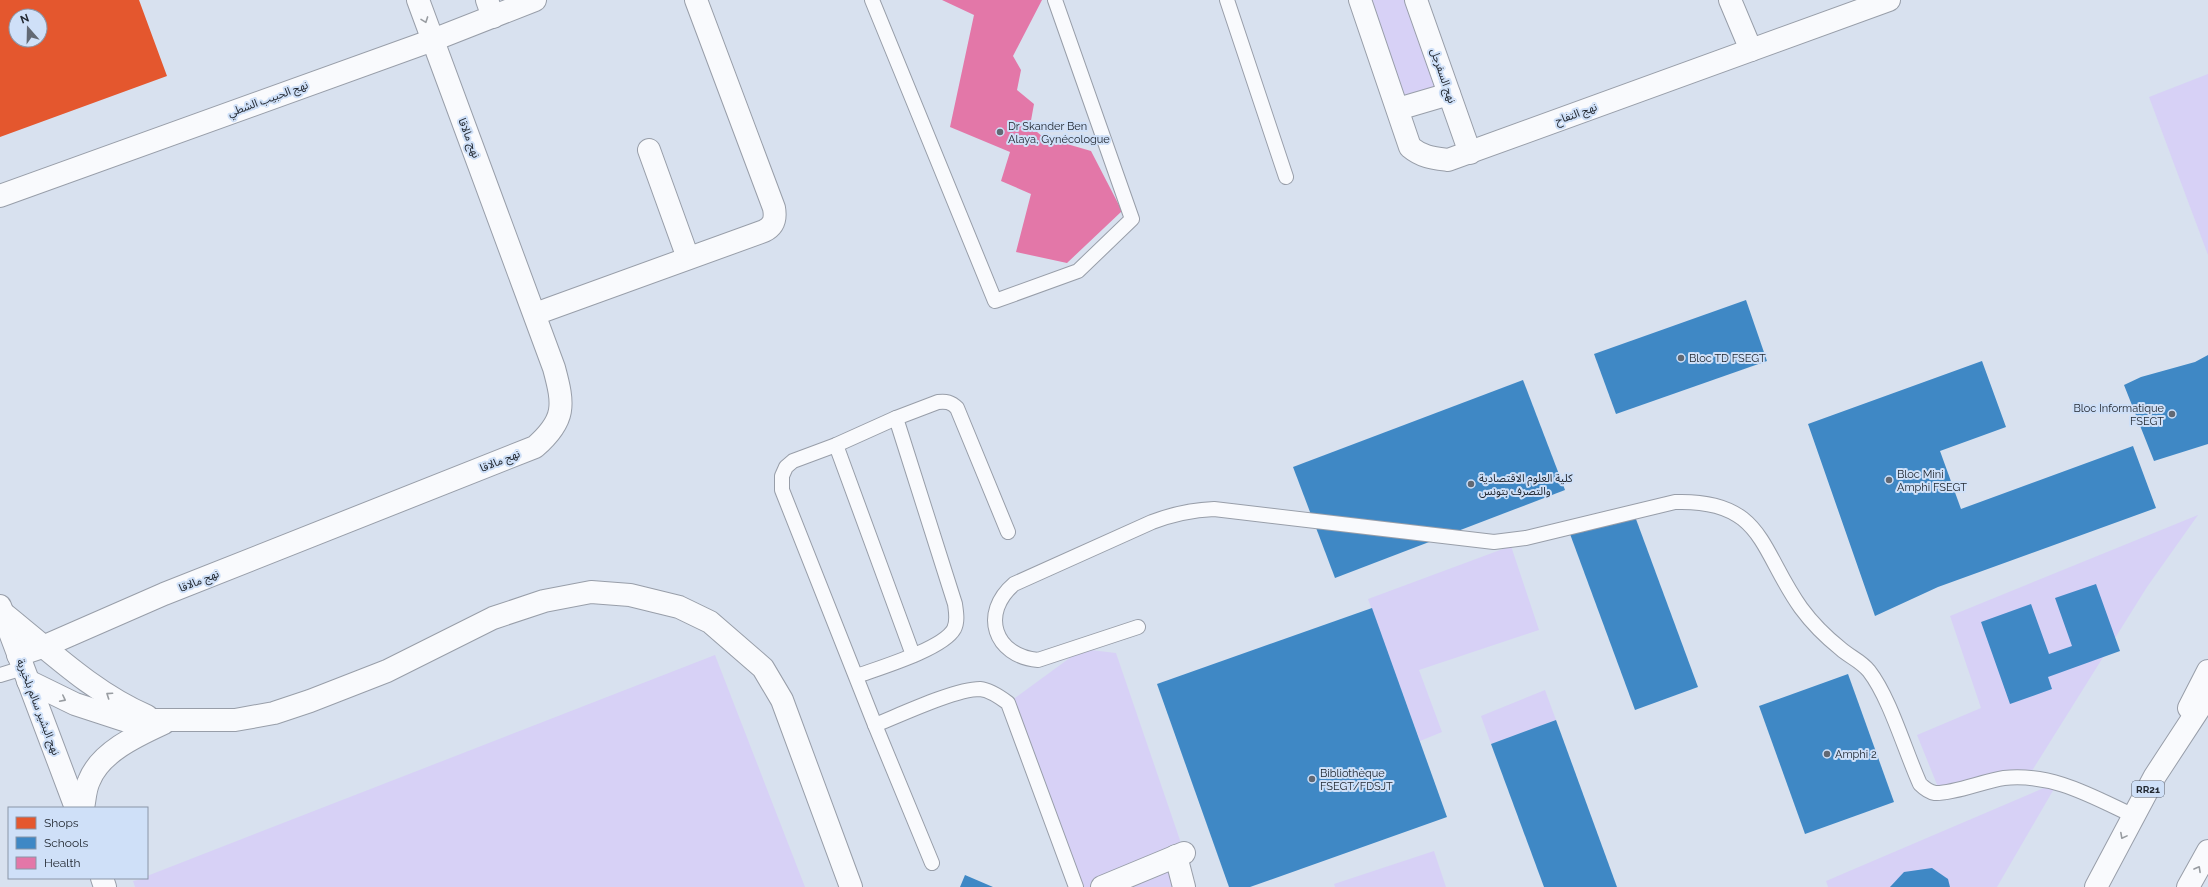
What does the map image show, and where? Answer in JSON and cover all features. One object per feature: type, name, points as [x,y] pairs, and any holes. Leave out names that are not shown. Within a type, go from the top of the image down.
[{"type":"main road","name":"نهج مالاقا","points":[[23,668],[45,646],[164,594],[535,447],[550,434],[560,418],[560,392],[535,314],[418,0]]},
{"type":"main road","name":"نهج الحبيب الشطي","points":[[0,196],[432,40],[490,9],[535,0]]},
{"type":"main road","points":[[535,314],[764,231],[772,225],[775,216],[696,0]]},
{"type":"main road","name":"نهج التفاح","points":[[1360,0],[1410,147],[1417,153],[1429,158],[1448,160],[1889,0]]},
{"type":"main road","name":"نهج السفرجل","points":[[1416,0],[1470,152]]},
{"type":"main road","points":[[1730,0],[1751,50]]},
{"type":"main road","points":[[1398,109],[1449,94]]},
{"type":"main road","points":[[649,150],[688,258]]},
{"type":"main road","points":[[23,668],[75,704],[124,720],[235,720],[274,713],[310,701],[387,670],[493,618],[544,601],[591,592],[637,596],[679,607],[710,622],[763,668],[782,700],[851,887]]},
{"type":"main road","points":[[1,610],[95,686],[117,701],[128,708],[163,720]]},
{"type":"main road","name":"نهج البشير سالم بلخيرية","points":[[1,610],[76,807]]},
{"type":"main road","points":[[2155,776],[2208,671]]},
{"type":"main road","name":"RR21","points":[[2096,887],[2155,776],[2208,695]]},
{"type":"main road","points":[[83,807],[89,780],[101,763],[120,746],[163,720]]},
{"type":"main road","points":[[2188,887],[2208,851]]},
{"type":"main road","points":[[1102,887],[1180,855],[1184,887]]},
{"type":"lane","points":[[872,0],[995,301],[1078,271],[1132,219],[1055,0]]},
{"type":"lane","points":[[1227,0],[1286,176]]},
{"type":"lane","points":[[932,863],[874,725],[857,676],[782,490],[781,483],[786,467],[794,461],[836,446],[896,418],[938,402],[945,401],[953,404],[957,408],[1008,532]]},
{"type":"lane","points":[[857,676],[940,643],[954,629],[957,616],[955,604],[896,418]]},
{"type":"lane","points":[[836,446],[913,655]]},
{"type":"lane","points":[[1138,628],[1038,660],[1027,659],[1016,655],[1006,648],[995,627],[995,615],[998,603],[1004,592],[1014,584],[1152,522],[1191,510],[1214,509],[1494,542],[1526,538],[1675,502],[1713,504],[1735,514],[1758,532],[1801,608],[1827,638],[1868,670],[1881,692],[1920,784],[1926,790],[1934,793],[1942,792],[2005,778],[2043,779],[2059,782],[2134,816]]},
{"type":"lane","points":[[0,675],[23,668]]},
{"type":"lane","points":[[874,725],[960,692],[982,689],[996,694],[1008,703],[1076,887]]},
{"type":"shaded area","points":[[1369,0],[1408,0],[1439,86],[1403,97]]},
{"type":"shaded area","points":[[2208,74],[2208,255],[2149,97]]},
{"type":"shaded area","points":[[2198,515],[2147,587],[2030,774],[1940,792],[1917,735],[1981,708],[1950,616]]},
{"type":"shaded area","points":[[1511,546],[1539,630],[1419,670],[1442,732],[1420,741],[1368,599]]},
{"type":"shaded area","points":[[1082,649],[1116,653],[1196,887],[1078,887],[1008,703]]},
{"type":"shaded area","points":[[715,655],[805,887],[135,887],[133,881],[148,879],[148,876]]},
{"type":"shaded area","points":[[1545,690],[1556,720],[1491,744],[1481,716]]},
{"type":"shaded area","points":[[2058,782],[1997,887],[1828,887],[1826,881]]},
{"type":"shaded area","points":[[1434,851],[1446,887],[1335,887],[1334,884]]},
{"type":"building: Shops","points":[[0,0],[139,0],[167,76],[0,137]]},
{"type":"building: Schools","name":"Bloc TD FSEGT","points":[[1746,300],[1767,361],[1616,414],[1594,354]]},
{"type":"building: Schools","name":"Bloc Informatique FSEGT","points":[[2208,355],[2208,444],[2154,461],[2124,385],[2141,377],[2195,362]]},
{"type":"building: Schools","name":"Bloc Mini Amphi FSEGT","points":[[1982,361],[2006,427],[1940,451],[1961,509],[2133,446],[2156,508],[1938,587],[1875,616],[1808,424]]},
{"type":"building: Schools","points":[[1523,380],[1565,490],[1335,578],[1293,467]]},
{"type":"building: Schools","points":[[1633,511],[1698,687],[1635,710],[1570,534]]},
{"type":"building: Schools","points":[[2096,584],[2120,651],[2048,677],[2052,689],[2010,704],[1981,622],[2031,604],[2049,654],[2072,646],[2055,598]]},
{"type":"building: Schools","name":"Bibliothèque FSEGT/FDSJT","points":[[1372,608],[1447,817],[1250,887],[1229,887],[1157,684]]},
{"type":"building: Schools","name":"Amphi 2","points":[[1848,674],[1894,802],[1805,834],[1759,706]]},
{"type":"building: Schools","points":[[1556,720],[1617,887],[1544,887],[1491,744]]},
{"type":"building: Schools","points":[[1932,868],[1948,879],[1950,887],[1890,887],[1904,872]]},
{"type":"building: Schools","points":[[965,875],[993,887],[960,887]]},
{"type":"building: Health","name":"Dr Skander Ben Alaya, Gynécologue","points":[[942,0],[1042,0],[1013,56],[1021,70],[1017,90],[1034,104],[1030,126],[1043,137],[1091,151],[1122,211],[1067,263],[1016,252],[1031,194],[1001,181],[1010,152],[950,127],[974,15]]},
{"type":"place","name":"Dr Skander Ben Alaya, Gynécologue","points":[[1000,132]]},
{"type":"place","name":"Bloc TD FSEGT","points":[[1681,358]]},
{"type":"place","name":"Bloc Informatique FSEGT","points":[[2172,414]]},
{"type":"place","name":"Bloc Mini Amphi FSEGT","points":[[1889,480]]},
{"type":"place","name":"كلية العلوم الاقتصادية والتصرف بتونس","points":[[1471,484]]},
{"type":"place","name":"Amphi 2","points":[[1827,754]]},
{"type":"place","name":"Bibliothèque FSEGT/FDSJT","points":[[1312,779]]}]
